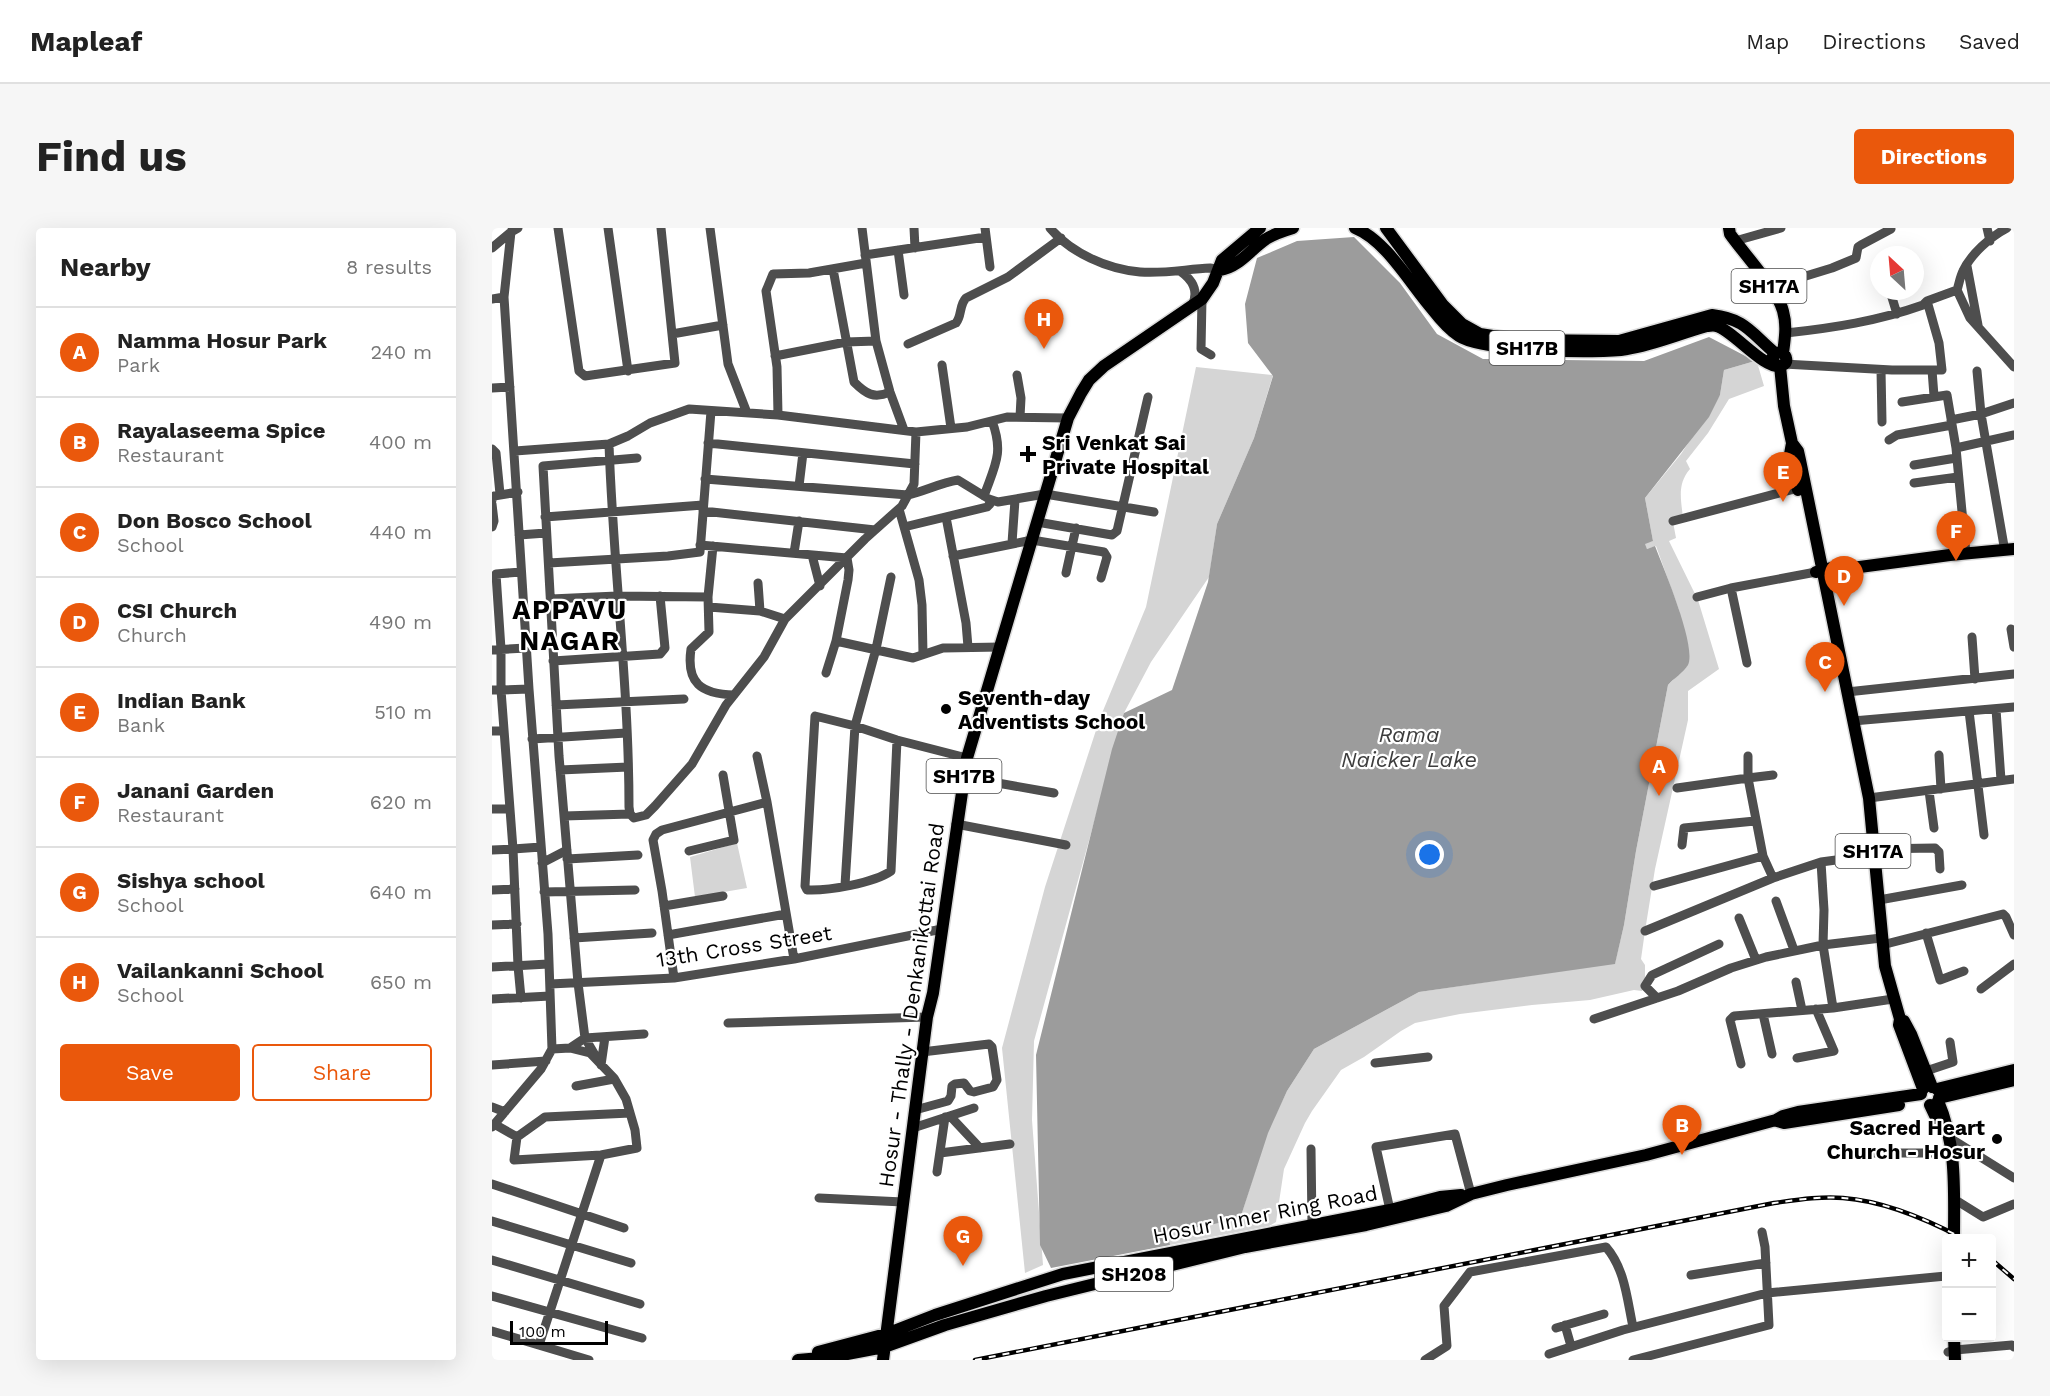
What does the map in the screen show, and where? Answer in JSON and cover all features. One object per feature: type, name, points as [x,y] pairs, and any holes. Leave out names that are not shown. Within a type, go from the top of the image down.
[{"type":"main road","name":"Hosur - Thally - Denkanikottai Road","points":[[883,1360],[922,1052],[933,993],[967,758],[1068,418],[1089,380],[1104,366],[1202,299],[1220,270],[1222,260],[1260,228]]},
{"type":"main road","points":[[1220,270],[1232,268],[1265,240],[1293,228]]},
{"type":"main road","name":"SH17B","points":[[1355,228],[1373,238],[1389,254],[1433,311],[1460,336],[1479,344],[1510,348],[1611,351],[1629,349],[1707,326],[1717,326],[1761,359],[1777,358]]},
{"type":"main road","name":"SH17B","points":[[1386,228],[1443,305],[1462,324],[1480,334],[1518,340],[1619,341],[1712,315],[1735,320],[1751,330],[1777,358]]},
{"type":"main road","name":"SH17A","points":[[1729,228],[1735,242],[1770,287],[1783,310],[1786,333],[1777,358],[1791,443],[1790,454],[1823,570]]},
{"type":"main road","name":"SH17A","points":[[1791,443],[1798,451],[1823,570],[1838,675],[1846,687],[1869,798],[1887,976],[1900,1019],[1899,1025],[1930,1095],[1941,1131],[1948,1186],[1949,1234]]},
{"type":"main road","points":[[1823,570],[2011,547]]},
{"type":"main road","name":"SH17A","points":[[1900,1019],[1906,1022],[1926,1071],[1930,1095],[1945,1117],[1953,1164],[1954,1234]]},
{"type":"main road","name":"Hosur Inner Ring Road","points":[[1930,1095],[2014,1070]]},
{"type":"main road","name":"Hosur Inner Ring Road","points":[[792,1360],[885,1341],[935,1315],[1063,1274],[1390,1210],[1440,1197],[1471,1194],[1646,1155],[1776,1120],[1797,1112],[1930,1095],[2014,1080]]},
{"type":"main road","name":"Hosur Inner Ring Road","points":[[798,1360],[832,1357],[1120,1277],[1446,1206],[1471,1194]]},
{"type":"main road","points":[[1014,1290],[1018,1304]]},
{"type":"street","points":[[558,228],[579,371],[585,376],[675,363],[661,228]]},
{"type":"street","points":[[608,228],[628,371]]},
{"type":"street","points":[[710,228],[728,364],[747,413]]},
{"type":"street","points":[[862,228],[876,341],[890,392],[904,430]]},
{"type":"street","points":[[914,228],[915,248]]},
{"type":"street","points":[[1050,228],[1074,249],[1089,258],[1122,268],[1139,272],[1200,268],[1220,270]]},
{"type":"street","points":[[1735,242],[1781,228]]},
{"type":"street","points":[[1987,228],[1990,241]]},
{"type":"street","points":[[2007,228],[1975,254],[1962,272],[1957,290],[1970,318],[2014,367]]},
{"type":"street","points":[[492,248],[514,229]]},
{"type":"street","points":[[514,229],[504,297],[550,984],[552,1049],[541,1069],[493,1125],[517,1137]]},
{"type":"street","points":[[1770,287],[1832,268],[1856,258],[1858,247],[1891,229]]},
{"type":"street","points":[[778,415],[775,356],[766,291],[772,274],[809,273],[833,269],[898,250],[986,233],[990,267]]},
{"type":"street","points":[[908,344],[952,326],[958,320],[966,298],[1008,277],[1061,238]]},
{"type":"street","points":[[898,250],[904,295]]},
{"type":"street","points":[[1966,266],[1978,328]]},
{"type":"street","points":[[833,269],[854,382],[863,391],[872,395],[880,396],[890,392]]},
{"type":"street","points":[[1180,271],[1193,284],[1195,298],[1191,306]]},
{"type":"street","points":[[1786,333],[1824,329],[1897,314],[1957,290]]},
{"type":"street","points":[[492,299],[504,297]]},
{"type":"street","points":[[1202,299],[1201,349],[1211,355]]},
{"type":"street","points":[[1893,300],[1897,314]]},
{"type":"street","points":[[1777,358],[1881,370],[1942,370],[1939,343],[1927,301]]},
{"type":"street","points":[[672,334],[723,325]]},
{"type":"street","points":[[775,356],[846,342],[876,341]]},
{"type":"street","points":[[942,365],[951,428]]},
{"type":"street","points":[[1881,370],[1882,422]]},
{"type":"street","points":[[1932,370],[1934,396]]},
{"type":"street","points":[[1977,371],[1986,442],[2011,547]]},
{"type":"street","points":[[1017,375],[1021,398],[1020,417]]},
{"type":"street","points":[[492,388],[510,387]]},
{"type":"street","points":[[1902,402],[1947,395],[1956,453],[1966,552]]},
{"type":"street","points":[[1037,522],[1115,534],[1124,507],[1148,397]]},
{"type":"street","points":[[1889,440],[1897,435],[1952,422],[2014,403]]},
{"type":"street","points":[[515,451],[609,444],[650,423],[689,409],[778,415],[916,432],[967,427],[1007,417],[1068,418]]},
{"type":"street","points":[[549,563],[700,552],[711,411]]},
{"type":"street","points":[[904,527],[987,507],[990,504],[987,498],[999,451],[998,436],[993,421]]},
{"type":"street","points":[[564,816],[630,814],[634,818],[646,815],[692,764],[726,705],[764,657],[785,619],[899,509],[914,484],[916,432]]},
{"type":"street","points":[[1914,465],[2014,435]]},
{"type":"street","points":[[708,443],[915,464]]},
{"type":"street","points":[[609,444],[630,814]]},
{"type":"street","points":[[492,449],[496,453],[492,527]]},
{"type":"street","points":[[799,486],[803,453]]},
{"type":"street","points":[[601,1065],[585,1038],[578,983],[560,770],[543,466],[638,458]]},
{"type":"street","points":[[1914,483],[1958,477]]},
{"type":"street","points":[[705,479],[908,495],[941,483],[958,480],[998,502],[1046,494],[1154,512]]},
{"type":"street","points":[[1673,521],[1798,488]]},
{"type":"street","points":[[494,498],[518,492]]},
{"type":"street","points":[[1012,543],[1015,500]]},
{"type":"street","points":[[545,517],[703,508],[875,530]]},
{"type":"street","points":[[899,509],[919,580],[922,605],[922,654]]},
{"type":"street","points":[[946,517],[968,647]]},
{"type":"street","points":[[794,554],[799,522]]},
{"type":"street","points":[[1066,573],[1076,528]]},
{"type":"street","points":[[1092,549],[1096,532]]},
{"type":"street","points":[[519,535],[546,533]]},
{"type":"street","points":[[953,555],[1032,540],[1073,546],[1103,551],[1106,554],[1101,578]]},
{"type":"street","points":[[700,545],[847,558]]},
{"type":"street","points":[[713,546],[709,632],[691,649],[690,666],[699,687],[709,693],[734,695]]},
{"type":"street","points":[[812,555],[820,586]]},
{"type":"street","points":[[826,673],[836,640],[849,570],[847,558]]},
{"type":"street","points":[[1697,597],[1823,570]]},
{"type":"street","points":[[521,572],[494,574],[497,690],[504,731],[521,998]]},
{"type":"street","points":[[845,885],[855,726],[876,649],[891,577]]},
{"type":"street","points":[[758,583],[760,611]]},
{"type":"street","points":[[1731,588],[1748,663]]},
{"type":"street","points":[[551,599],[660,596],[760,611],[785,619]]},
{"type":"street","points":[[553,662],[664,652],[660,596]]},
{"type":"street","points":[[2011,629],[2014,647]]},
{"type":"street","points":[[1972,637],[1975,678]]},
{"type":"street","points":[[836,640],[913,658],[943,648],[1001,647]]},
{"type":"street","points":[[497,649],[526,648]]},
{"type":"street","points":[[1846,687],[2014,675]]},
{"type":"street","points":[[497,690],[529,689]]},
{"type":"street","points":[[556,705],[684,699]]},
{"type":"street","points":[[1853,721],[2014,708]]},
{"type":"street","points":[[1996,709],[2001,780]]},
{"type":"street","points":[[1969,711],[1984,835]]},
{"type":"street","points":[[897,740],[891,871],[878,877],[845,885],[807,890],[805,886],[814,716],[967,758]]},
{"type":"street","points":[[492,731],[504,731]]},
{"type":"street","points":[[532,739],[626,733]]},
{"type":"street","points":[[1939,755],[1941,789]]},
{"type":"street","points":[[757,756],[794,959]]},
{"type":"street","points":[[1748,756],[1748,778],[1755,821],[1763,856],[1773,878]]},
{"type":"street","points":[[560,770],[628,767]]},
{"type":"street","points":[[689,851],[734,840],[723,775]]},
{"type":"street","points":[[1677,788],[1773,775]]},
{"type":"street","points":[[964,777],[1054,793]]},
{"type":"street","points":[[1869,798],[2014,779]]},
{"type":"street","points":[[1929,791],[1934,828]]},
{"type":"street","points":[[674,978],[652,840],[662,830],[767,802]]},
{"type":"street","points":[[492,809],[510,808]]},
{"type":"street","points":[[1682,845],[1684,828],[1755,821]]},
{"type":"street","points":[[956,824],[1066,845]]},
{"type":"street","points":[[492,850],[541,847]]},
{"type":"street","points":[[1645,931],[1773,878],[1821,862],[1874,852],[1935,848],[1939,852],[1940,869]]},
{"type":"street","points":[[542,863],[567,854],[638,855]]},
{"type":"street","points":[[1654,886],[1763,856]]},
{"type":"street","points":[[1821,862],[1824,910],[1823,945],[1833,1008]]},
{"type":"street","points":[[1879,900],[1962,885]]},
{"type":"street","points":[[492,890],[515,889]]},
{"type":"street","points":[[544,891],[635,890]]},
{"type":"street","points":[[664,906],[723,896]]},
{"type":"street","points":[[1776,901],[1794,950]]},
{"type":"street","points":[[668,935],[786,914]]},
{"type":"street","points":[[1594,1019],[1657,998],[1756,960],[1794,950],[1823,945],[1882,942],[2003,914],[2014,935]]},
{"type":"street","points":[[1739,918],[1756,960]]},
{"type":"street","points":[[492,924],[517,924]]},
{"type":"street","name":"13th Cross Street","points":[[550,984],[674,978],[794,959],[942,929]]},
{"type":"street","points":[[574,938],[652,933]]},
{"type":"street","points":[[1926,933],[1941,983],[1964,971]]},
{"type":"street","points":[[1657,998],[1645,986],[1652,975],[1719,944]]},
{"type":"street","points":[[492,967],[548,964]]},
{"type":"street","points":[[1981,989],[2014,964]]},
{"type":"street","points":[[1796,982],[1802,1011]]},
{"type":"street","points":[[492,999],[550,996]]},
{"type":"street","points":[[1741,1064],[1731,1018],[1833,1008],[1893,999]]},
{"type":"street","points":[[1797,1058],[1834,1051],[1816,1009]]},
{"type":"street","points":[[1763,1014],[1772,1054]]},
{"type":"street","points":[[728,1023],[927,1017]]},
{"type":"street","points":[[570,1048],[585,1038],[644,1034]]},
{"type":"street","points":[[601,1065],[605,1037]]},
{"type":"street","points":[[1926,1071],[1953,1062],[1950,1042]]},
{"type":"street","points":[[915,1110],[948,1101],[952,1086],[955,1084],[964,1083],[972,1092],[993,1087],[997,1080],[992,1047],[989,1044],[922,1052]]},
{"type":"street","points":[[552,1049],[570,1048],[590,1053],[612,1076],[626,1099],[635,1130],[637,1149],[601,1155],[514,1160],[517,1137],[545,1118],[630,1113]]},
{"type":"street","points":[[1375,1063],[1428,1057]]},
{"type":"street","points":[[492,1065],[546,1061]]},
{"type":"street","points":[[576,1086],[597,1083],[612,1076]]},
{"type":"street","points":[[492,1107],[505,1112]]},
{"type":"street","points":[[913,1128],[974,1108]]},
{"type":"street","points":[[948,1116],[980,1148]]},
{"type":"street","points":[[938,1172],[948,1116]]},
{"type":"street","points":[[1390,1210],[1376,1147],[1455,1134],[1471,1194]]},
{"type":"street","points":[[1950,1138],[2014,1178]]},
{"type":"street","points":[[940,1153],[1010,1144]]},
{"type":"street","points":[[1311,1149],[1312,1225]]},
{"type":"street","points":[[1870,1153],[1945,1153]]},
{"type":"street","points":[[538,1345],[601,1155]]},
{"type":"street","points":[[492,1184],[624,1228]]},
{"type":"street","points":[[819,1198],[903,1202]]},
{"type":"street","points":[[1954,1199],[1983,1217],[2014,1204]]},
{"type":"street","points":[[492,1221],[631,1263]]},
{"type":"street","points":[[1633,1360],[1767,1327],[1769,1321],[1766,1263],[1762,1232]]},
{"type":"street","points":[[1425,1360],[1447,1347],[1444,1306],[1470,1272],[1606,1247],[1615,1256],[1623,1279],[1633,1327]]},
{"type":"street","points":[[492,1260],[640,1304]]},
{"type":"street","points":[[1691,1275],[1766,1263]]},
{"type":"street","points":[[1549,1354],[1633,1327],[1767,1293],[1942,1276]]},
{"type":"street","points":[[492,1296],[642,1338]]},
{"type":"street","points":[[1571,1346],[1561,1327],[1604,1314]]},
{"type":"street","points":[[492,1331],[589,1360]]},
{"type":"street","points":[[1952,1352],[2012,1345],[2014,1347]]},
{"type":"shaded area","points":[[1755,361],[1764,386],[1729,399],[1708,433],[1686,461],[1690,469],[1682,486],[1683,518],[1673,522],[1676,538],[1669,541],[1698,600],[1719,669],[1688,691],[1688,720],[1655,869],[1645,931],[1641,959],[1645,965],[1645,984],[1642,991],[1634,990],[1590,1000],[1460,1014],[1415,1023],[1341,1070],[1312,1111],[1284,1169],[1276,1222],[1269,1226],[1170,1245],[1168,1233],[1240,1219],[1267,1133],[1287,1091],[1314,1049],[1419,992],[1615,963],[1668,685],[1687,666],[1679,610],[1656,546],[1647,549],[1644,543],[1653,541],[1645,498],[1681,454],[1720,395],[1724,370]]},
{"type":"shaded area","points":[[1196,367],[1273,375],[1254,438],[1217,524],[1209,577],[1151,662],[1124,713],[1034,1041],[1032,1120],[1043,1265],[1025,1273],[1002,1048],[1045,887],[1100,718],[1146,607]]},
{"type":"shaded area","points":[[737,843],[747,888],[695,897],[690,857]]},
{"type":"water","name":"Rama Naicker Lake","points":[[1354,237],[1400,283],[1437,334],[1483,359],[1644,361],[1709,337],[1755,361],[1724,370],[1720,395],[1709,417],[1645,498],[1653,541],[1645,544],[1647,549],[1655,546],[1684,625],[1689,655],[1686,668],[1668,685],[1615,964],[1419,992],[1314,1049],[1287,1091],[1268,1133],[1240,1219],[1168,1233],[1170,1245],[1051,1268],[1040,1245],[1036,1055],[1112,749],[1124,713],[1172,690],[1208,582],[1217,524],[1254,438],[1273,376],[1248,343],[1245,304],[1257,258],[1297,241]]},
{"type":"railway","points":[[975,1360],[1774,1203],[1817,1198],[1858,1200],[1889,1207],[1954,1234]]},
{"type":"railway","points":[[1996,1263],[2014,1279]]},
{"type":"place","name":"Vailankanni School","points":[[1044,349]]},
{"type":"place","name":"Sri Venkat Sai Private Hospital","points":[[1028,454]]},
{"type":"place","name":"Indian Bank","points":[[1783,502]]},
{"type":"place","name":"Janani Garden","points":[[1956,561]]},
{"type":"place","name":"CSI Church","points":[[1844,606]]},
{"type":"place","name":"Don Bosco School","points":[[1825,692]]},
{"type":"place","name":"Seventh-day Adventists School","points":[[946,709]]},
{"type":"place","name":"Namma Hosur Park","points":[[1659,796]]},
{"type":"place","name":"Sacred Heart Church - Hosur","points":[[1997,1139]]},
{"type":"place","name":"Rayalaseema Spice","points":[[1682,1155]]},
{"type":"place","name":"Sishya school","points":[[963,1266]]},
{"type":"district","name":"APPAVU NAGAR","points":[[570,626]]}]
